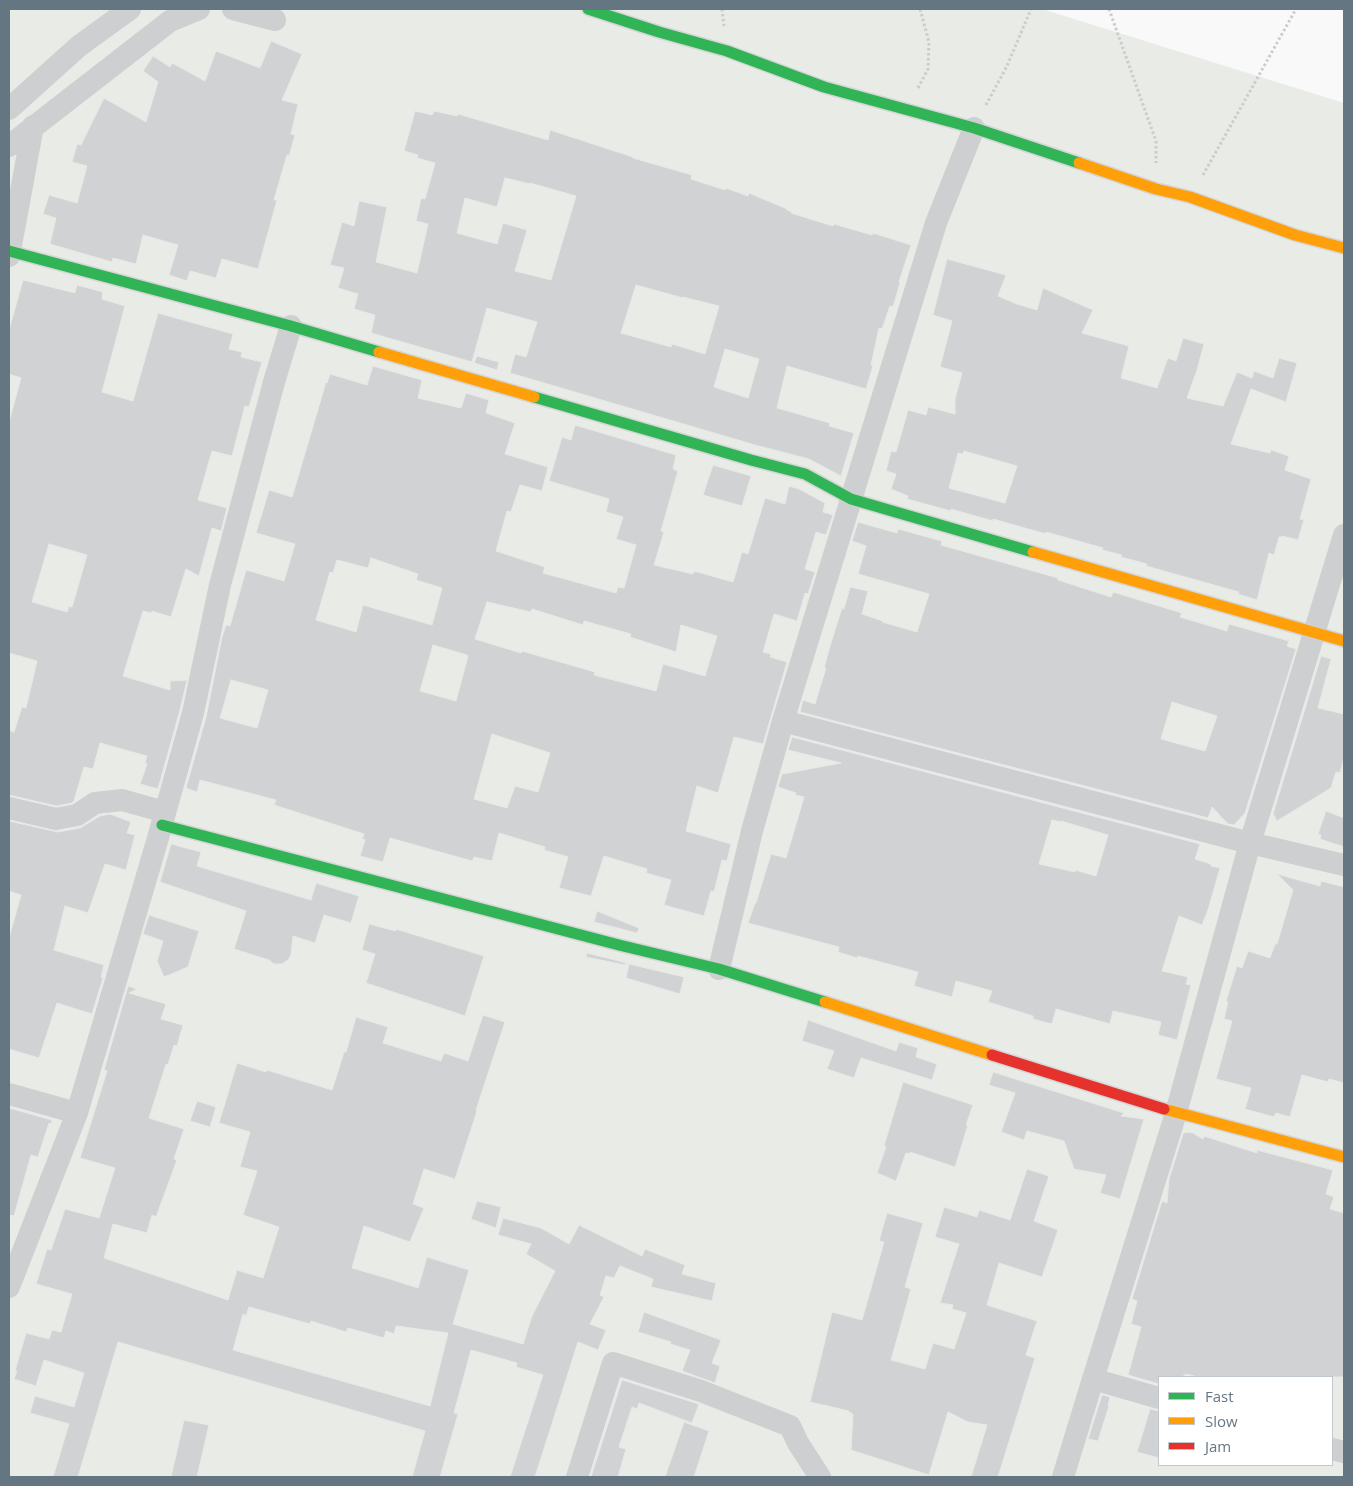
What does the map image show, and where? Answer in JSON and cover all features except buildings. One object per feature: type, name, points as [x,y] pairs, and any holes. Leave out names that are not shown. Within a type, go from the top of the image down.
[{"type":"street","points":[[9,109],[79,46],[130,9]]},
{"type":"street","points":[[9,146],[170,21],[199,9]]},
{"type":"street","points":[[233,9],[275,20]]},
{"type":"street","points":[[588,9],[727,51],[824,87],[974,128],[1156,189],[1190,197],[1295,234],[1344,248]]},
{"type":"street","points":[[33,126],[9,253],[291,326],[805,474],[851,499],[1344,641]]},
{"type":"street","points":[[719,969],[752,831],[783,721],[936,223],[974,128]]},
{"type":"street","points":[[9,1287],[77,1113],[164,818],[193,713],[220,585],[274,382],[291,326]]},
{"type":"street","points":[[1064,1477],[1176,1112],[1250,843],[1344,535]]},
{"type":"street","points":[[783,721],[1344,866]]},
{"type":"street","points":[[9,808],[56,819],[77,815],[95,803],[122,800],[164,818],[619,945],[719,969],[1176,1112],[1344,1157]]},
{"type":"street","points":[[9,1094],[77,1113]]},
{"type":"street","points":[[577,1477],[613,1363],[701,1391],[790,1426],[820,1477]]},
{"type":"street","points":[[1093,1379],[1158,1398]]},
{"type":"path","points":[[908,109],[928,69],[929,42],[920,9]]},
{"type":"path","points":[[974,128],[1006,66],[1031,9]]},
{"type":"path","points":[[1109,9],[1156,141],[1156,189]]},
{"type":"path","points":[[1190,197],[1296,9]]},
{"type":"shaded area","points":[[9,9],[1042,9],[1344,103],[1344,1477],[9,1477]]},
{"type":"traffic: fast","points":[[588,9],[727,51],[824,87],[974,128],[1079,163]]},
{"type":"traffic: fast","points":[[9,251],[291,326],[379,352]]},
{"type":"traffic: fast","points":[[534,397],[805,474],[851,499],[1033,552]]},
{"type":"traffic: fast","points":[[162,825],[619,945],[719,969],[825,1002]]},
{"type":"traffic: slow","points":[[1079,163],[1156,189],[1190,197],[1295,235],[1344,248]]},
{"type":"traffic: slow","points":[[379,352],[534,397]]},
{"type":"traffic: slow","points":[[1033,552],[1344,641]]},
{"type":"traffic: slow","points":[[825,1002],[992,1055]]},
{"type":"traffic: slow","points":[[1164,1109],[1344,1157]]},
{"type":"traffic: jam","points":[[992,1055],[1164,1109]]}]
